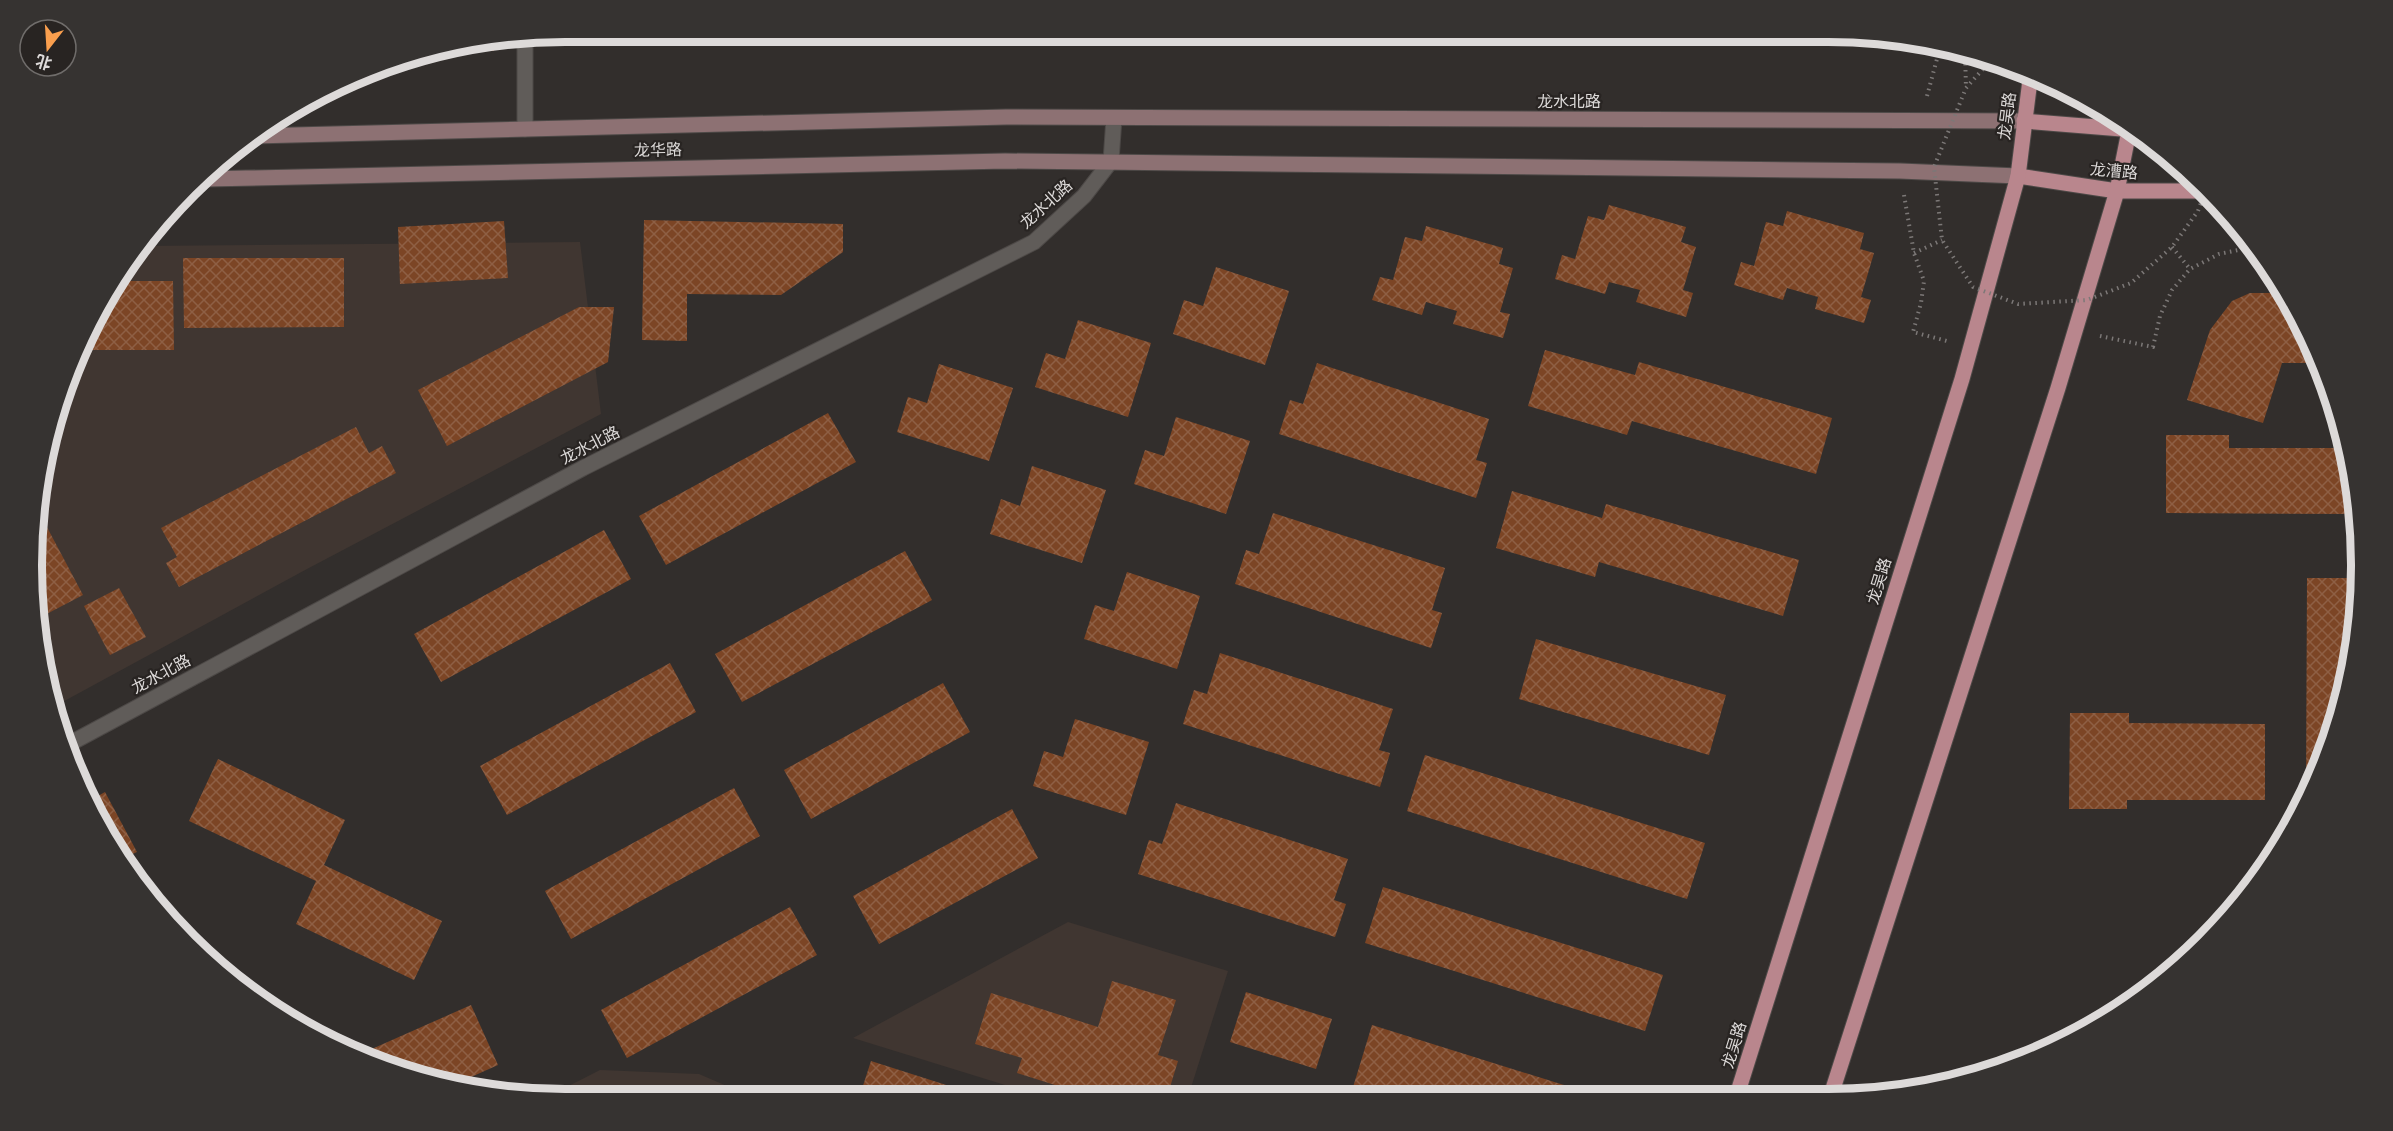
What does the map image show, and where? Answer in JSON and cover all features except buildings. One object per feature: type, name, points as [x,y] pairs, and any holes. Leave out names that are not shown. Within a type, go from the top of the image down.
[{"type":"main road","name":"龙吴路","points":[[1739,1089],[1970,348],[2018,176],[2029,83]]},
{"type":"main road","name":"龙华路","points":[[267,136],[1006,117]]},
{"type":"main road","name":"龙水北路","points":[[1006,117],[2024,121]]},
{"type":"main road","points":[[2024,121],[2113,127]]},
{"type":"main road","points":[[1833,1089],[2075,331],[2117,192],[2129,138]]},
{"type":"main road","name":"龙华路","points":[[213,179],[1005,161],[1111,161]]},
{"type":"main road","points":[[1111,161],[1900,171],[2018,176]]},
{"type":"main road","name":"龙漕路","points":[[2018,176],[2117,192],[2193,190]]},
{"type":"street","points":[[525,44],[525,129]]},
{"type":"street","points":[[1111,161],[1114,118]]},
{"type":"street","name":"龙水北路","points":[[73,742],[583,468],[1034,242],[1084,196],[1111,161]]},
{"type":"path","points":[[1920,120],[1938,54]]},
{"type":"path","points":[[1965,61],[1966,88]]},
{"type":"path","points":[[1985,67],[1966,88],[1934,167],[1942,240],[1974,287],[2018,304],[2087,300],[2098,296],[2131,283],[2172,247],[2198,211],[2203,200]]},
{"type":"path","points":[[1900,171],[1914,253],[1924,281],[1913,332],[1970,348]]},
{"type":"path","points":[[1914,253],[1942,240]]},
{"type":"path","points":[[2172,247],[2190,269]]},
{"type":"path","points":[[2075,331],[2153,347],[2160,316],[2172,290],[2190,269],[2219,254],[2244,249]]},
{"type":"shaded area","points":[[580,242],[601,414],[307,569],[61,703],[46,634],[43,600],[43,531],[52,463],[70,397],[96,334],[130,275],[151,246]]},
{"type":"shaded area","points":[[1068,922],[1228,971],[1191,1089],[1018,1089],[853,1038]]},
{"type":"shaded area","points":[[600,1070],[699,1074],[734,1089],[566,1089],[563,1089]]}]
